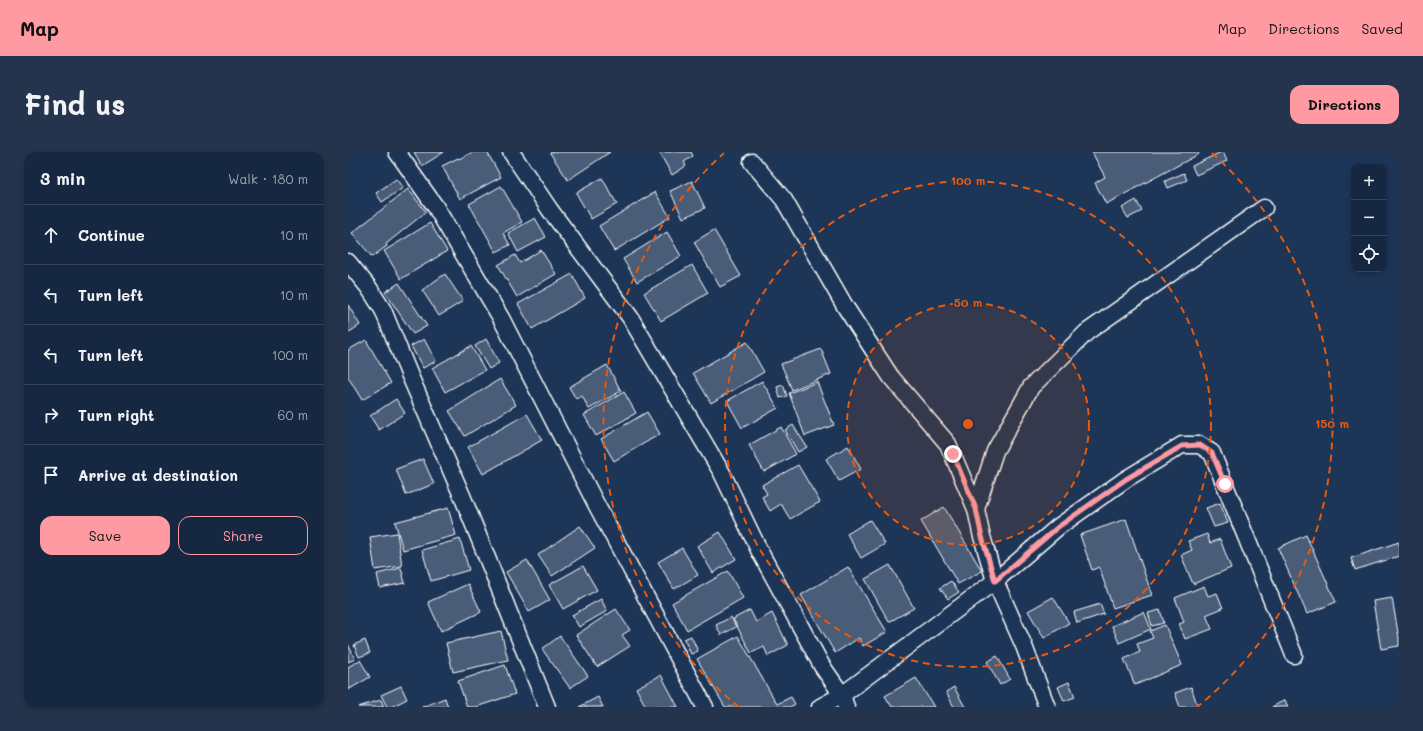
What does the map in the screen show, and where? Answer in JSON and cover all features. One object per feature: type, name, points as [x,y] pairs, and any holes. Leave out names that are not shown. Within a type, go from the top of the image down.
[{"type":"street","points":[[397,152],[435,206],[501,318],[596,504],[705,707]]},
{"type":"street","points":[[511,152],[550,210],[630,317],[722,473],[760,552],[822,666],[844,701]]},
{"type":"street","points":[[752,162],[784,200],[846,308],[891,377],[948,444],[976,509],[981,533],[995,581],[1024,646],[1047,707]]},
{"type":"street","points":[[976,509],[995,451],[1031,387],[1087,332],[1264,208]]},
{"type":"street","points":[[348,262],[370,288],[383,310],[463,498],[547,707]]},
{"type":"street","points":[[820,707],[844,701],[995,581],[1058,527],[1126,479],[1182,446],[1200,445],[1212,453],[1294,655]]},
{"type":"building","points":[[414,152],[444,152],[422,166]]},
{"type":"building","points":[[473,152],[487,152],[501,177],[460,199],[442,166]]},
{"type":"building","points":[[610,152],[568,180],[550,153]]},
{"type":"building","points":[[659,152],[691,152],[693,156],[684,162],[686,166],[672,175]]},
{"type":"building","points":[[1092,152],[1198,152],[1199,154],[1106,204],[1095,183],[1105,177]]},
{"type":"building","points":[[1223,152],[1227,161],[1196,175],[1192,166]]},
{"type":"building","points":[[1184,173],[1187,180],[1168,188],[1165,181]]},
{"type":"building","points":[[602,178],[617,204],[591,219],[576,193]]},
{"type":"building","points":[[396,179],[403,188],[382,202],[376,193]]},
{"type":"building","points":[[692,181],[705,208],[683,218],[670,191]]},
{"type":"building","points":[[501,186],[522,222],[503,233],[510,245],[496,252],[469,204]]},
{"type":"building","points":[[408,189],[426,212],[372,257],[352,233]]},
{"type":"building","points":[[655,192],[670,217],[614,251],[599,226]]},
{"type":"building","points":[[1136,200],[1142,211],[1128,218],[1122,208]]},
{"type":"building","points":[[535,218],[546,237],[518,252],[508,233]]},
{"type":"building","points":[[430,223],[447,251],[401,279],[384,251]]},
{"type":"building","points":[[714,230],[741,276],[720,287],[694,242]]},
{"type":"building","points":[[667,232],[681,256],[637,282],[623,259]]},
{"type":"building","points":[[541,250],[556,274],[517,297],[498,265],[515,255],[520,263]]},
{"type":"building","points":[[692,265],[708,293],[661,321],[644,293]]},
{"type":"building","points":[[445,274],[463,301],[439,316],[422,290]]},
{"type":"building","points":[[572,274],[585,298],[532,329],[518,304]]},
{"type":"building","points":[[399,283],[427,326],[413,334],[385,292]]},
{"type":"building","points":[[348,305],[360,325],[348,333]]},
{"type":"building","points":[[424,339],[436,361],[423,368],[411,346]]},
{"type":"building","points":[[486,339],[499,363],[489,369],[475,346]]},
{"type":"building","points":[[366,340],[391,383],[362,400],[348,377],[348,350]]},
{"type":"building","points":[[747,342],[764,372],[711,403],[693,373]]},
{"type":"building","points":[[471,346],[485,370],[445,392],[432,368]]},
{"type":"building","points":[[821,349],[831,374],[792,390],[781,364]]},
{"type":"building","points":[[607,365],[621,391],[589,409],[582,396],[576,399],[569,387]]},
{"type":"building","points":[[500,379],[516,405],[465,436],[449,411]]},
{"type":"building","points":[[762,381],[778,408],[742,428],[727,401]]},
{"type":"building","points":[[817,382],[834,425],[805,436],[789,393]]},
{"type":"building","points":[[783,385],[787,396],[780,398],[777,387]]},
{"type":"building","points":[[624,392],[636,413],[596,436],[584,415]]},
{"type":"building","points":[[396,399],[405,413],[379,430],[370,416]]},
{"type":"building","points":[[647,412],[660,434],[614,461],[601,439]]},
{"type":"building","points":[[527,414],[542,440],[483,474],[468,447]]},
{"type":"building","points":[[793,425],[807,447],[798,452],[785,430]]},
{"type":"building","points":[[781,427],[796,454],[764,472],[749,445]]},
{"type":"building","points":[[848,446],[861,469],[839,481],[826,459]]},
{"type":"building","points":[[423,459],[434,484],[406,495],[396,469]]},
{"type":"building","points":[[798,465],[820,502],[790,519],[781,504],[770,511],[762,497],[767,494],[762,485]]},
{"type":"building","points":[[1220,503],[1228,523],[1214,527],[1206,508]]},
{"type":"building","points":[[944,507],[982,571],[958,584],[921,521]]},
{"type":"building","points":[[448,508],[456,535],[403,550],[395,522]]},
{"type":"building","points":[[1126,519],[1152,595],[1113,608],[1099,567],[1092,570],[1080,535]]},
{"type":"building","points":[[870,520],[885,544],[861,558],[847,534]]},
{"type":"building","points":[[580,526],[595,548],[552,576],[538,555]]},
{"type":"building","points":[[720,532],[736,559],[713,573],[697,546]]},
{"type":"building","points":[[397,533],[402,566],[375,570],[370,537]]},
{"type":"building","points":[[1207,534],[1210,543],[1220,539],[1231,568],[1193,584],[1181,555],[1192,550],[1188,541]]},
{"type":"building","points":[[1306,535],[1336,602],[1307,614],[1278,548]]},
{"type":"building","points":[[460,539],[469,570],[431,581],[422,550]]},
{"type":"building","points":[[1399,542],[1399,556],[1355,570],[1351,558]]},
{"type":"building","points":[[682,548],[698,575],[674,589],[658,562]]},
{"type":"building","points":[[527,560],[550,600],[529,612],[506,572]]},
{"type":"building","points":[[890,565],[914,608],[889,622],[865,579]]},
{"type":"building","points":[[583,566],[597,590],[563,609],[549,585]]},
{"type":"building","points":[[848,567],[887,632],[863,646],[859,638],[835,653],[801,595]]},
{"type":"building","points":[[401,568],[405,583],[380,588],[377,574]]},
{"type":"building","points":[[728,571],[743,598],[687,630],[672,603]]},
{"type":"building","points":[[951,581],[959,592],[948,599],[940,588]]},
{"type":"building","points":[[468,584],[481,612],[441,631],[428,602]]},
{"type":"building","points":[[1204,586],[1208,596],[1217,593],[1223,608],[1206,615],[1212,629],[1185,639],[1179,624],[1184,622],[1175,598]]},
{"type":"building","points":[[1053,597],[1069,623],[1044,638],[1028,611]]},
{"type":"building","points":[[1392,598],[1399,646],[1381,649],[1373,601]]},
{"type":"building","points":[[601,599],[607,611],[579,627],[572,615]]},
{"type":"building","points":[[1100,604],[1104,614],[1077,623],[1074,612]]},
{"type":"building","points":[[616,609],[630,630],[622,635],[630,646],[597,667],[576,635]]},
{"type":"building","points":[[750,610],[756,622],[772,613],[788,645],[768,656],[764,647],[751,653],[733,619]]},
{"type":"building","points":[[1160,610],[1164,623],[1152,626],[1148,613]]},
{"type":"building","points":[[1144,612],[1151,629],[1119,643],[1112,626]]},
{"type":"building","points":[[731,617],[736,627],[721,635],[716,625]]},
{"type":"building","points":[[1165,625],[1182,665],[1135,685],[1124,659],[1140,652],[1137,644],[1153,638],[1150,631]]},
{"type":"building","points":[[501,631],[508,660],[453,672],[446,643]]},
{"type":"building","points":[[560,636],[588,676],[570,688],[542,649]]},
{"type":"building","points":[[691,636],[698,651],[691,654],[684,639]]},
{"type":"building","points":[[738,636],[777,704],[791,697],[795,704],[790,707],[725,707],[697,659]]},
{"type":"building","points":[[365,640],[370,653],[359,657],[354,645]]},
{"type":"building","points":[[348,644],[355,659],[348,662]]},
{"type":"building","points":[[997,656],[1010,679],[1000,685],[987,662]]},
{"type":"building","points":[[360,660],[370,677],[348,690],[348,667]]},
{"type":"building","points":[[505,665],[515,694],[476,707],[467,707],[458,681]]},
{"type":"building","points":[[661,675],[678,707],[646,707],[636,688]]},
{"type":"building","points":[[916,678],[934,707],[892,707],[885,696]]},
{"type":"building","points":[[1069,682],[1075,697],[1064,701],[1058,687]]},
{"type":"building","points":[[401,686],[407,699],[391,707],[387,707],[381,695]]},
{"type":"building","points":[[954,687],[965,707],[954,707],[946,692]]},
{"type":"building","points":[[1191,687],[1198,707],[1180,707],[1175,693]]},
{"type":"building","points":[[598,697],[603,707],[579,707]]},
{"type":"building","points":[[445,698],[448,707],[422,707]]},
{"type":"building","points":[[381,700],[384,707],[358,707]]},
{"type":"building","points":[[1285,700],[1288,707],[1272,707]]},
{"type":"route","points":[[953,454],[976,509],[981,533],[995,581],[1058,527],[1126,479],[1182,446],[1200,445],[1212,453],[1225,484]]}]
